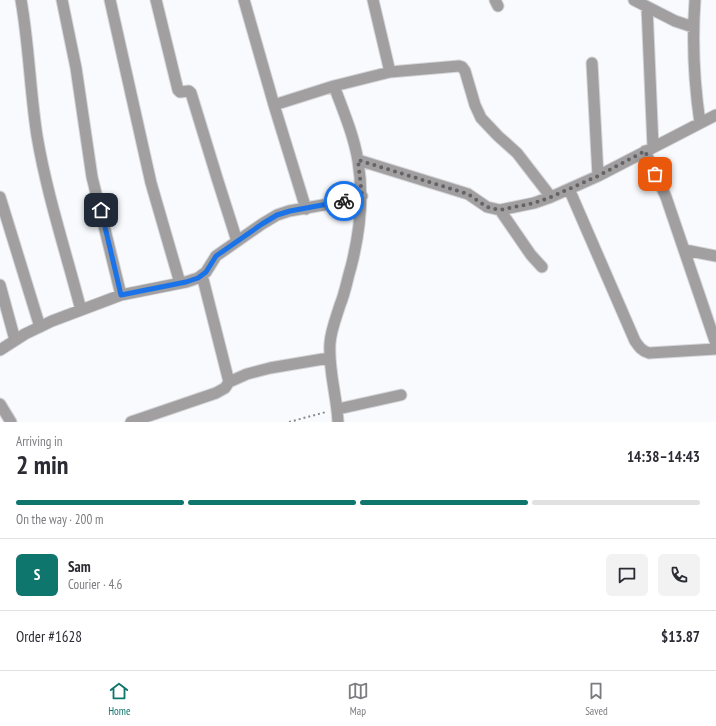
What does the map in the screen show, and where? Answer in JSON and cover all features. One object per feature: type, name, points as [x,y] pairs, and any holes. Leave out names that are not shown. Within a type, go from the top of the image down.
[{"type":"street","points":[[22,0],[37,135],[46,180],[82,310]]},
{"type":"street","points":[[62,0],[76,68],[92,177],[121,295]]},
{"type":"street","points":[[110,0],[151,183],[180,283]]},
{"type":"street","points":[[156,0],[178,90],[180,92],[189,91],[191,93],[238,241]]},
{"type":"street","points":[[244,0],[306,209]]},
{"type":"street","points":[[373,0],[390,72]]},
{"type":"street","points":[[634,0],[675,22],[693,27]]},
{"type":"street","points":[[695,0],[693,27],[694,72],[700,123]]},
{"type":"street","points":[[647,7],[649,149],[685,250],[716,344]]},
{"type":"street","points":[[592,63],[598,176]]},
{"type":"street","points":[[274,105],[334,86],[390,72],[454,66],[462,67],[465,71],[475,105],[481,118],[517,153],[551,197]]},
{"type":"street","points":[[334,86],[345,115],[358,160],[362,196],[356,248],[341,304],[333,326],[330,342],[330,358],[338,409],[338,422]]},
{"type":"street","points":[[358,160],[468,194],[487,207],[500,210],[534,203],[551,197],[598,176],[716,115]]},
{"type":"street","points":[[569,189],[639,347],[649,353],[716,349]]},
{"type":"street","points":[[0,350],[40,327],[121,295],[186,282],[202,275],[216,256],[277,215],[362,196]]},
{"type":"street","points":[[0,197],[40,327]]},
{"type":"street","points":[[500,210],[531,255],[542,267]]},
{"type":"street","points":[[685,250],[714,253]]},
{"type":"street","points":[[202,275],[229,382]]},
{"type":"street","points":[[0,285],[15,340]]},
{"type":"street","points":[[132,422],[216,393],[225,388],[229,382],[247,374],[270,368],[330,358]]},
{"type":"street","points":[[338,409],[401,395]]},
{"type":"street","points":[[0,404],[11,422]]},
{"type":"path","points":[[289,422],[338,409]]},
{"type":"way so far","points":[[344,201],[362,196],[358,160],[468,194],[487,207],[500,210],[534,203],[551,197],[598,176],[645,151],[655,174]]},
{"type":"route","points":[[101,210],[121,295],[186,282],[198,278],[206,272],[212,260],[216,256],[277,215],[290,211],[344,201]]}]
